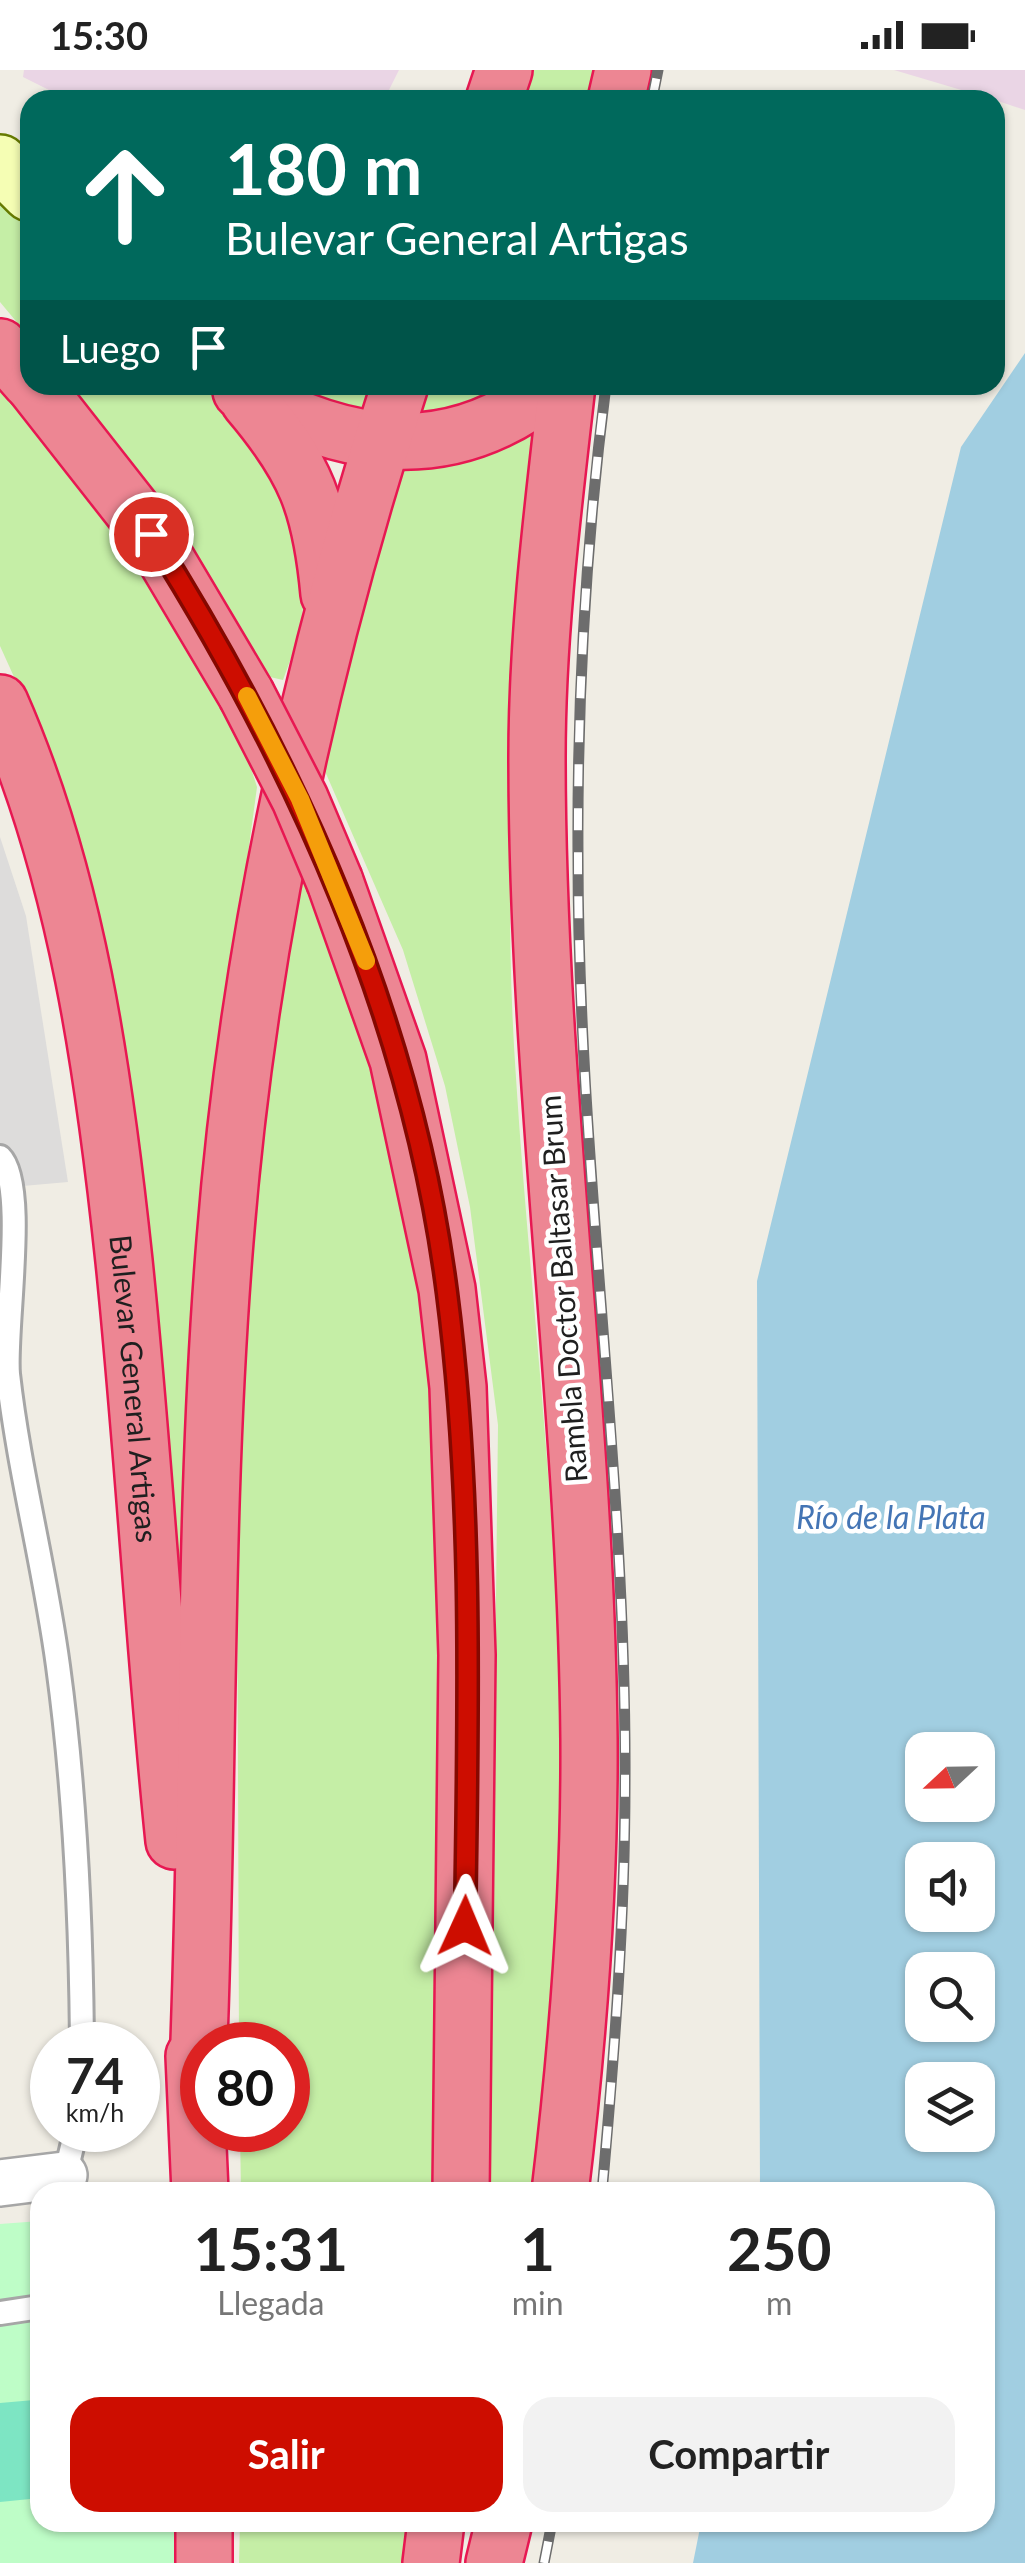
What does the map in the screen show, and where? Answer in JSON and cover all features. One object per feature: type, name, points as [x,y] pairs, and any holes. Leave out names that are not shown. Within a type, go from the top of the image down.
[{"type":"highway","points":[[0,347],[20,370]]},
{"type":"highway","points":[[41,395],[151,534],[246,694],[300,799],[335,882],[402,1079],[447,1289],[458,1387],[466,1656],[461,2182]]},
{"type":"highway","points":[[243,395],[294,456],[306,481],[325,548],[331,610]]},
{"type":"highway","points":[[250,395],[300,421],[381,442],[451,439],[487,425],[536,395]]},
{"type":"highway","points":[[198,2022],[207,1606],[225,1238],[262,942],[331,610],[397,395]]},
{"type":"highway","name":"Rambla Doctor Baltasar Brum","points":[[561,2182],[584,1903],[589,1740],[582,1559],[544,1040],[537,752],[549,558],[566,395]]},
{"type":"highway","name":"Bulevar General Artigas","points":[[0,703],[53,856],[86,988],[110,1122],[191,2022]]},
{"type":"highway","points":[[199,2152],[200,2182]]},
{"type":"highway","points":[[204,2532],[204,2563]]},
{"type":"highway","points":[[431,2563],[435,2532]]},
{"type":"highway","points":[[494,2563],[502,2532]]},
{"type":"street","points":[[0,162],[20,183]]},
{"type":"street","points":[[0,2182],[30,2183]]},
{"type":"street","points":[[518,2532],[519,2563]]},
{"type":"lane","points":[[0,1157],[7,1164],[14,1212],[8,1371],[58,1667],[75,1838],[81,2022]]},
{"type":"lane","points":[[64,2182],[71,2152]]},
{"type":"lane","points":[[0,2312],[30,2308]]},
{"type":"shaded area","points":[[24,70],[399,70],[389,90],[49,90],[23,77]]},
{"type":"shaded area","points":[[894,70],[1025,70],[1025,110],[1005,103],[1005,90],[961,90]]},
{"type":"shaded area","points":[[0,837],[26,916],[68,1182],[0,1188]]},
{"type":"green space","points":[[527,70],[597,70],[593,90],[520,90]]},
{"type":"green space","points":[[0,185],[20,206],[20,326],[0,302]]},
{"type":"green space","points":[[0,384],[75,474],[149,574],[212,680],[238,734],[257,787],[209,1141],[189,1377],[186,1843],[34,721],[0,646]]},
{"type":"green space","points":[[76,395],[216,395],[245,418],[276,462],[306,587],[299,636],[283,680],[270,677],[175,527]]},
{"type":"green space","points":[[308,395],[368,395],[360,413]]},
{"type":"green space","points":[[422,395],[489,395],[465,408],[420,414]]},
{"type":"green space","points":[[532,420],[535,432],[513,755],[510,916],[516,1078],[555,1573],[560,1712],[558,1919],[549,2056],[534,2182],[489,2182],[498,1425],[470,1207],[445,1086],[403,950],[324,769],[345,663],[397,466]]},
{"type":"green space","points":[[307,878],[377,1077],[414,1241],[435,1433],[441,1624],[437,2182],[241,2182],[240,2152],[310,2152],[310,2022],[239,2022],[237,1505],[254,1177],[297,884]]},
{"type":"green space","points":[[30,2222],[30,2532],[175,2532],[174,2563],[0,2563],[0,2224]]},
{"type":"green space","points":[[30,2400],[30,2499],[0,2502],[0,2403]]},
{"type":"green space","points":[[240,2532],[412,2532],[407,2563],[239,2563]]},
{"type":"water","name":"Río de la Plata","points":[[1025,353],[1025,2563],[693,2563],[699,2532],[995,2532],[995,2182],[760,2182],[757,1281],[961,447],[996,395],[1005,395],[1005,382]]},
{"type":"railway","points":[[654,90],[658,70]]},
{"type":"railway","points":[[603,2182],[623,1886],[624,1668],[586,1089],[578,798],[588,561],[605,395]]},
{"type":"railway","points":[[544,2563],[550,2532]]},
{"type":"slow traffic","points":[[247,696],[300,799],[366,961]]},
{"type":"route","points":[[151,534],[208,625],[300,799],[366,961],[398,1060],[425,1173],[447,1289],[458,1387],[466,1656],[465,1926]]}]
